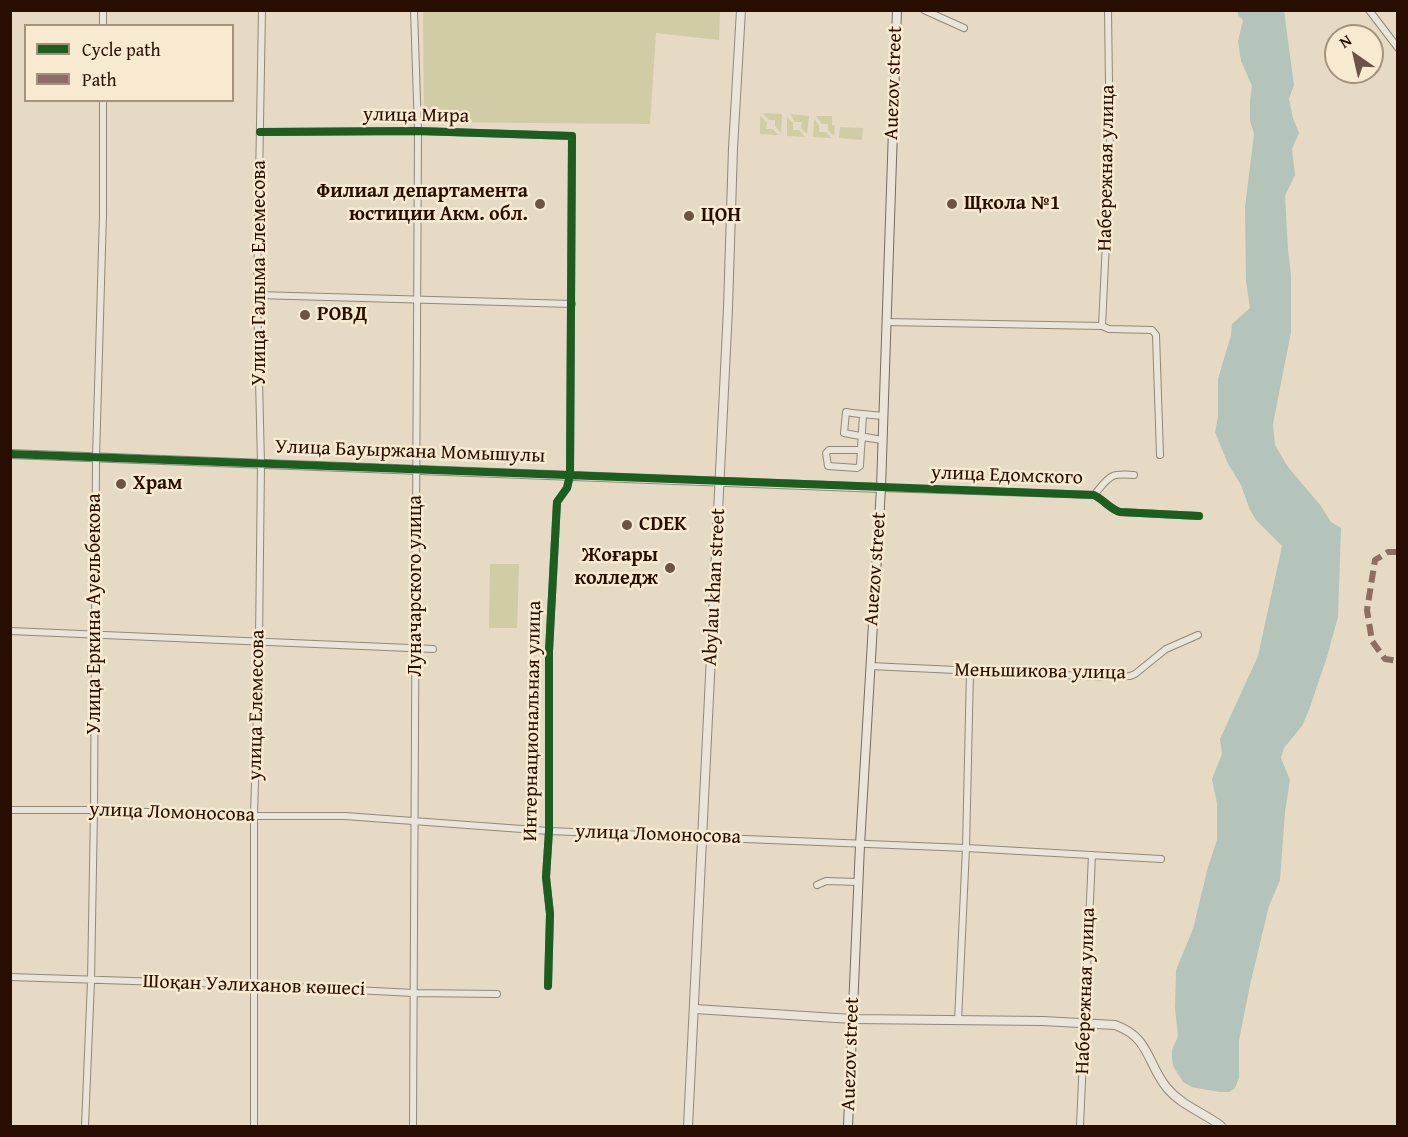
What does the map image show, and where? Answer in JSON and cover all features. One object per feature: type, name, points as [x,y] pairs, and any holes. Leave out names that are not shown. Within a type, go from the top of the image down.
[{"type":"main road","name":"Auezov street","points":[[848,1126],[858,882],[881,488],[897,10]]},
{"type":"street","name":"Улица Галыма Елемесова","points":[[261,464],[257,294],[262,10]]},
{"type":"street","name":"Луначарского улица","points":[[413,1126],[418,131],[414,10]]},
{"type":"street","name":"Abylau khan street","points":[[688,1126],[741,10]]},
{"type":"street","points":[[924,10],[964,28]]},
{"type":"street","name":"Набережная улица","points":[[1102,326],[1110,158],[1108,10]]},
{"type":"street","points":[[1369,10],[1398,48]]},
{"type":"street","name":"Улица Еркина Ауельбекова","points":[[85,1126],[91,981],[96,457],[103,214],[103,102]]},
{"type":"street","name":"улица Мира","points":[[260,132],[418,131],[572,136]]},
{"type":"street","name":"Интернациональная улица","points":[[548,986],[550,914],[546,877],[549,831],[549,651],[557,502],[567,488],[570,475],[572,136]]},
{"type":"street","points":[[257,294],[572,304]]},
{"type":"street","points":[[886,322],[1102,326],[1109,329],[1152,330],[1156,335],[1160,455]]},
{"type":"street","points":[[882,440],[844,433],[846,412],[883,416]]},
{"type":"street","points":[[861,450],[829,450],[826,453],[828,466],[857,468],[860,466],[862,436],[863,414]]},
{"type":"street","name":"Улица Бауыржана Момышулы","points":[[10,454],[417,468],[881,488]]},
{"type":"street","name":"улица Елемесова","points":[[254,1126],[254,816],[261,464]]},
{"type":"street","points":[[1094,495],[1110,477],[1116,474],[1134,475]]},
{"type":"street","name":"улица Едомского","points":[[881,488],[1094,495],[1120,512],[1199,516]]},
{"type":"street","points":[[10,631],[434,649]]},
{"type":"street","name":"Меньшикова улица","points":[[870,666],[1106,677],[1130,676],[1143,669],[1155,656],[1166,649],[1198,635]]},
{"type":"street","points":[[958,1021],[966,848],[970,671]]},
{"type":"street","name":"улица Ломоносова","points":[[10,810],[345,816],[549,831],[966,848],[1161,859]]},
{"type":"street","name":"Набережная улица","points":[[1080,1126],[1092,855]]},
{"type":"street","points":[[817,885],[826,881],[858,882]]},
{"type":"street","name":"Шоқан Уәлиханов көшесі","points":[[10,977],[414,993],[497,994]]},
{"type":"street","points":[[695,1009],[852,1019],[1086,1022],[1116,1025],[1135,1035],[1143,1045],[1159,1077],[1177,1098],[1221,1126]]},
{"type":"shaded area","points":[[423,11],[720,11],[719,40],[656,33],[650,124],[424,122]]},
{"type":"shaded area","points":[[1238,11],[1284,11],[1294,85],[1289,99],[1299,133],[1292,149],[1295,175],[1285,196],[1291,275],[1291,332],[1273,424],[1275,445],[1288,467],[1321,506],[1331,522],[1341,528],[1338,617],[1309,710],[1302,726],[1284,748],[1281,758],[1290,780],[1280,880],[1269,906],[1250,985],[1239,1040],[1239,1078],[1235,1088],[1229,1092],[1219,1092],[1192,1087],[1183,1082],[1173,1066],[1172,1050],[1178,1036],[1175,1008],[1176,970],[1193,929],[1217,840],[1217,803],[1212,779],[1222,754],[1220,739],[1258,656],[1282,546],[1256,520],[1250,510],[1241,485],[1228,464],[1215,432],[1218,416],[1218,379],[1232,324],[1250,308],[1246,281],[1245,207],[1254,134],[1250,121],[1252,86],[1241,61],[1238,41],[1243,20],[1238,15]]},
{"type":"shaded area","points":[[763,113],[782,114],[781,133],[775,126],[775,120],[769,120]]},
{"type":"shaded area","points":[[790,114],[809,116],[807,134],[801,128],[802,122],[795,122]]},
{"type":"shaded area","points":[[760,116],[767,122],[766,129],[773,129],[778,135],[760,134]]},
{"type":"shaded area","points":[[816,116],[832,116],[832,125],[835,126],[834,136],[828,130],[828,124],[822,124]]},
{"type":"shaded area","points":[[787,117],[793,123],[793,130],[799,130],[805,137],[787,136]]},
{"type":"shaded area","points":[[814,119],[819,125],[819,132],[826,132],[831,138],[813,137]]},
{"type":"shaded area","points":[[840,127],[863,128],[862,140],[839,138]]},
{"type":"shaded area","points":[[490,564],[519,564],[517,628],[489,628]]},
{"type":"marked path","points":[[1398,552],[1388,552],[1375,560],[1367,610],[1372,641],[1385,659],[1398,661]]},
{"type":"cycle path","points":[[260,132],[418,131],[572,136],[570,475],[567,488],[557,502],[549,651],[549,831],[546,877],[550,914],[548,986]]},
{"type":"cycle path","points":[[10,454],[1094,495],[1120,512],[1199,516]]},
{"type":"place","name":"Филиал департамента юстиции Акм. обл.","points":[[540,204]]},
{"type":"place","name":"Щкола №1","points":[[952,204]]},
{"type":"place","name":"ЦОН","points":[[689,216]]},
{"type":"place","name":"РОВД","points":[[305,315]]},
{"type":"place","name":"Храм","points":[[121,484]]},
{"type":"place","name":"CDEK","points":[[627,525]]},
{"type":"place","name":"Жоғары колледж","points":[[670,568]]}]
